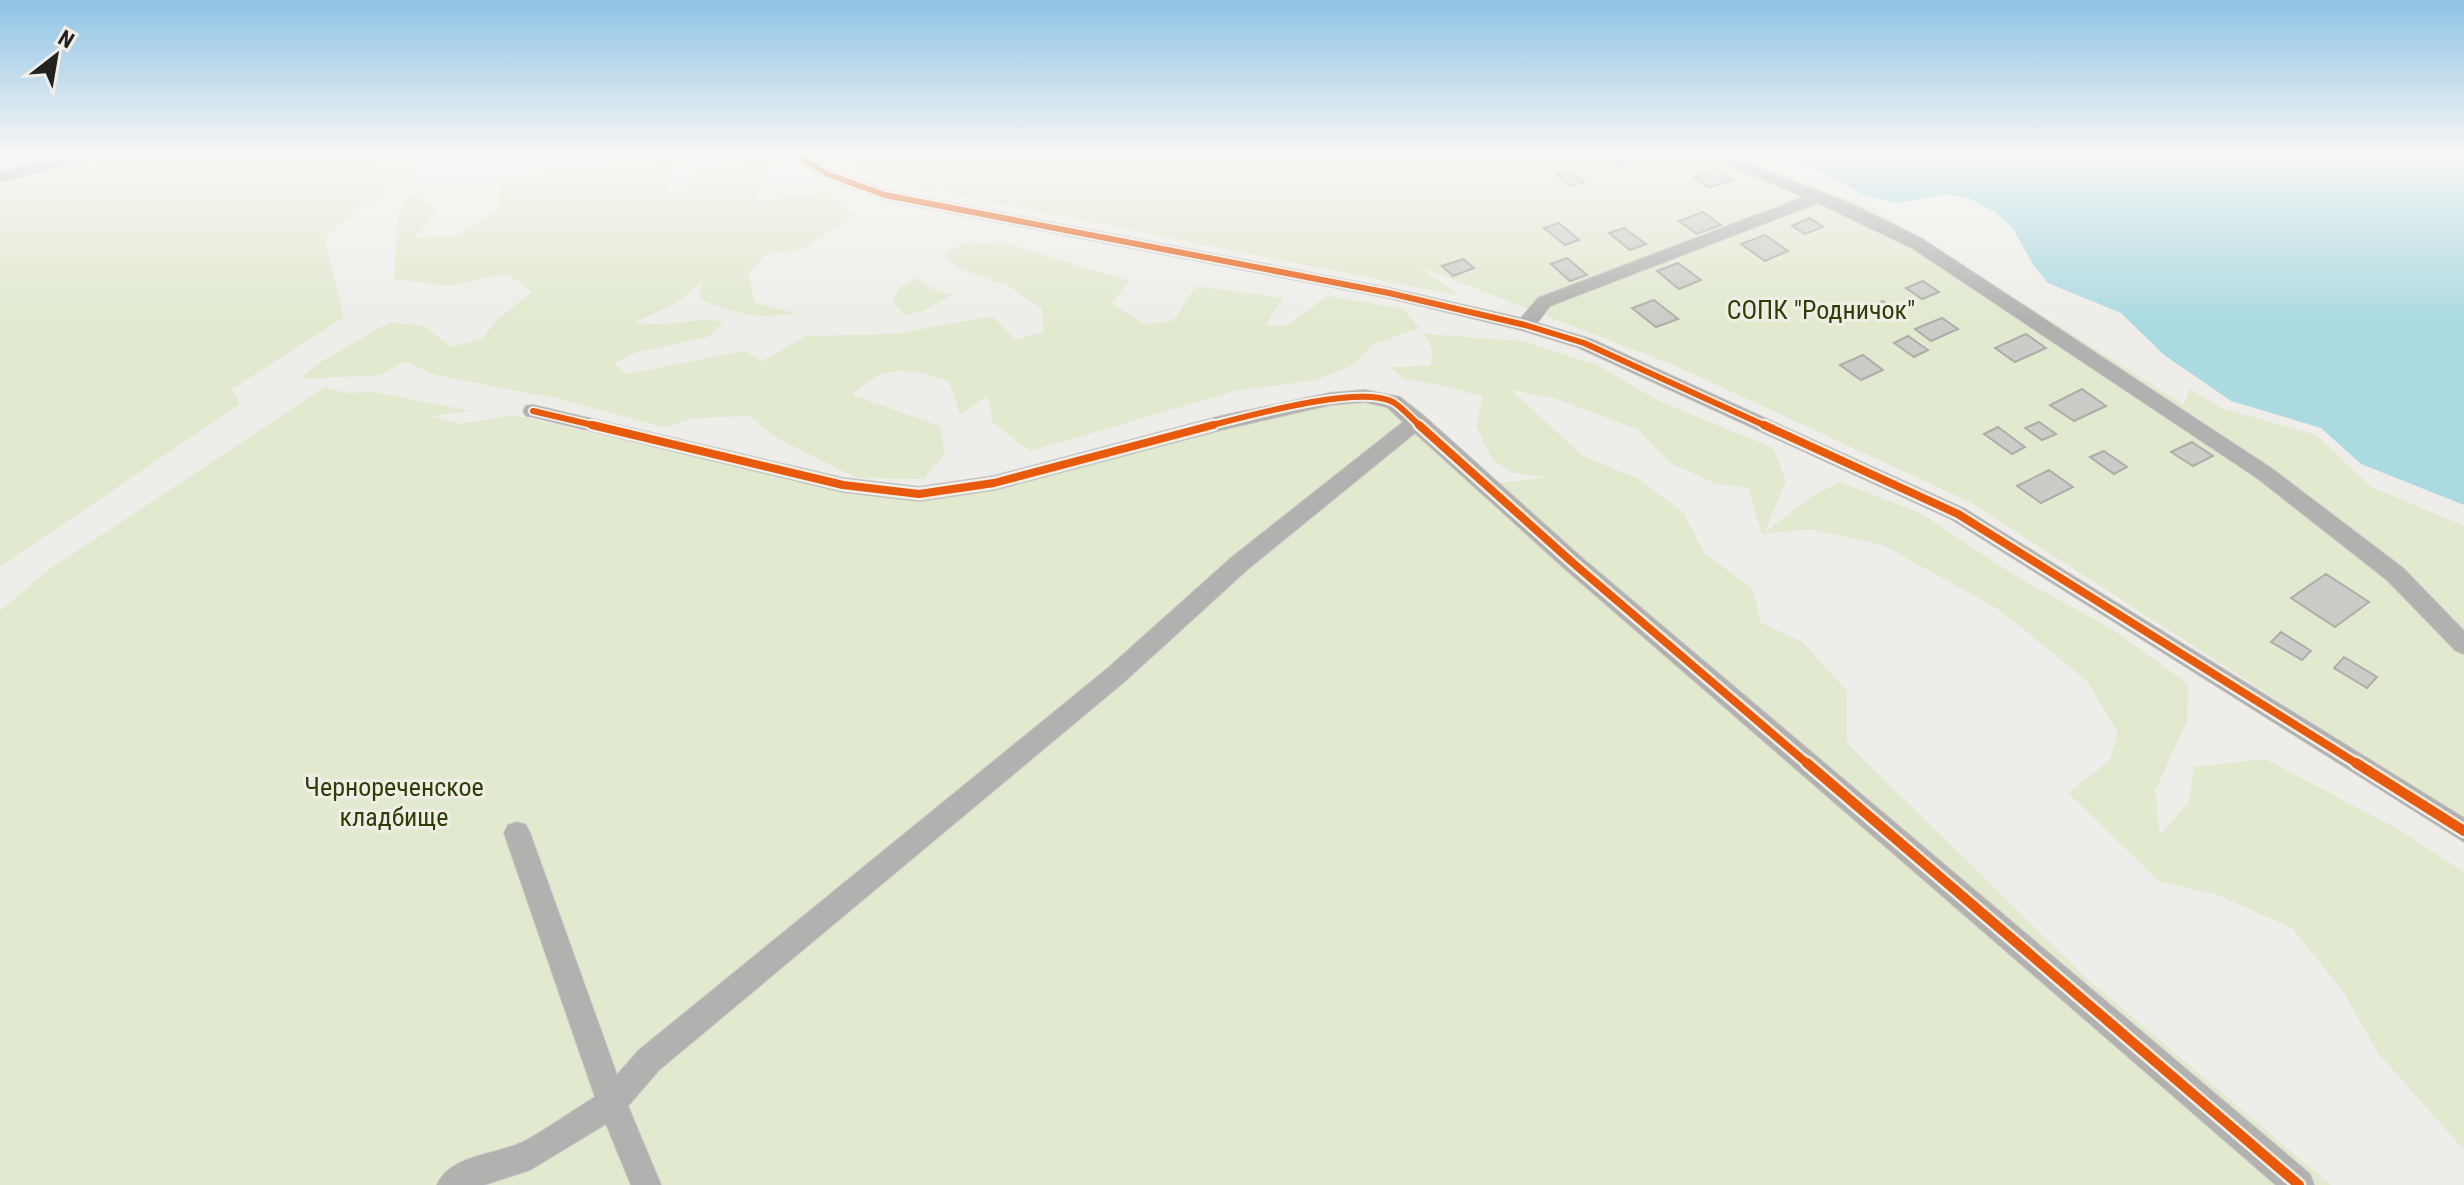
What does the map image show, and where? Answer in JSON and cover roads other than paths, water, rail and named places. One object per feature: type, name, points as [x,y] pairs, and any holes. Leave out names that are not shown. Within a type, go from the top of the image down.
[{"type":"street","points":[[959,209],[1389,293],[1525,325],[1584,343],[1958,514],[2464,831]]},
{"type":"street","points":[[1525,325],[1544,302],[1786,209]]},
{"type":"street","points":[[1849,209],[1918,244],[2264,473],[2395,574],[2464,645]]},
{"type":"street","points":[[533,411],[843,485],[919,494],[994,483],[1221,423],[1330,399],[1364,396],[1393,402],[1573,563],[2299,1185]]},
{"type":"street","points":[[452,1185],[471,1174],[530,1155],[612,1103],[649,1060],[1116,675],[1240,563],[1417,421]]},
{"type":"street","points":[[517,833],[612,1103],[646,1185]]},
{"type":"water","points":[[1990,209],[2464,209],[2464,505],[2361,464],[2321,428],[2231,401],[2164,355],[2121,313],[2048,283],[2034,266],[2012,227]]},
{"type":"park label","name":"СОПК \"Родничок\"","points":[[1821,310]]},
{"type":"park label","name":"Чернореченское кладбище","points":[[394,802]]}]
